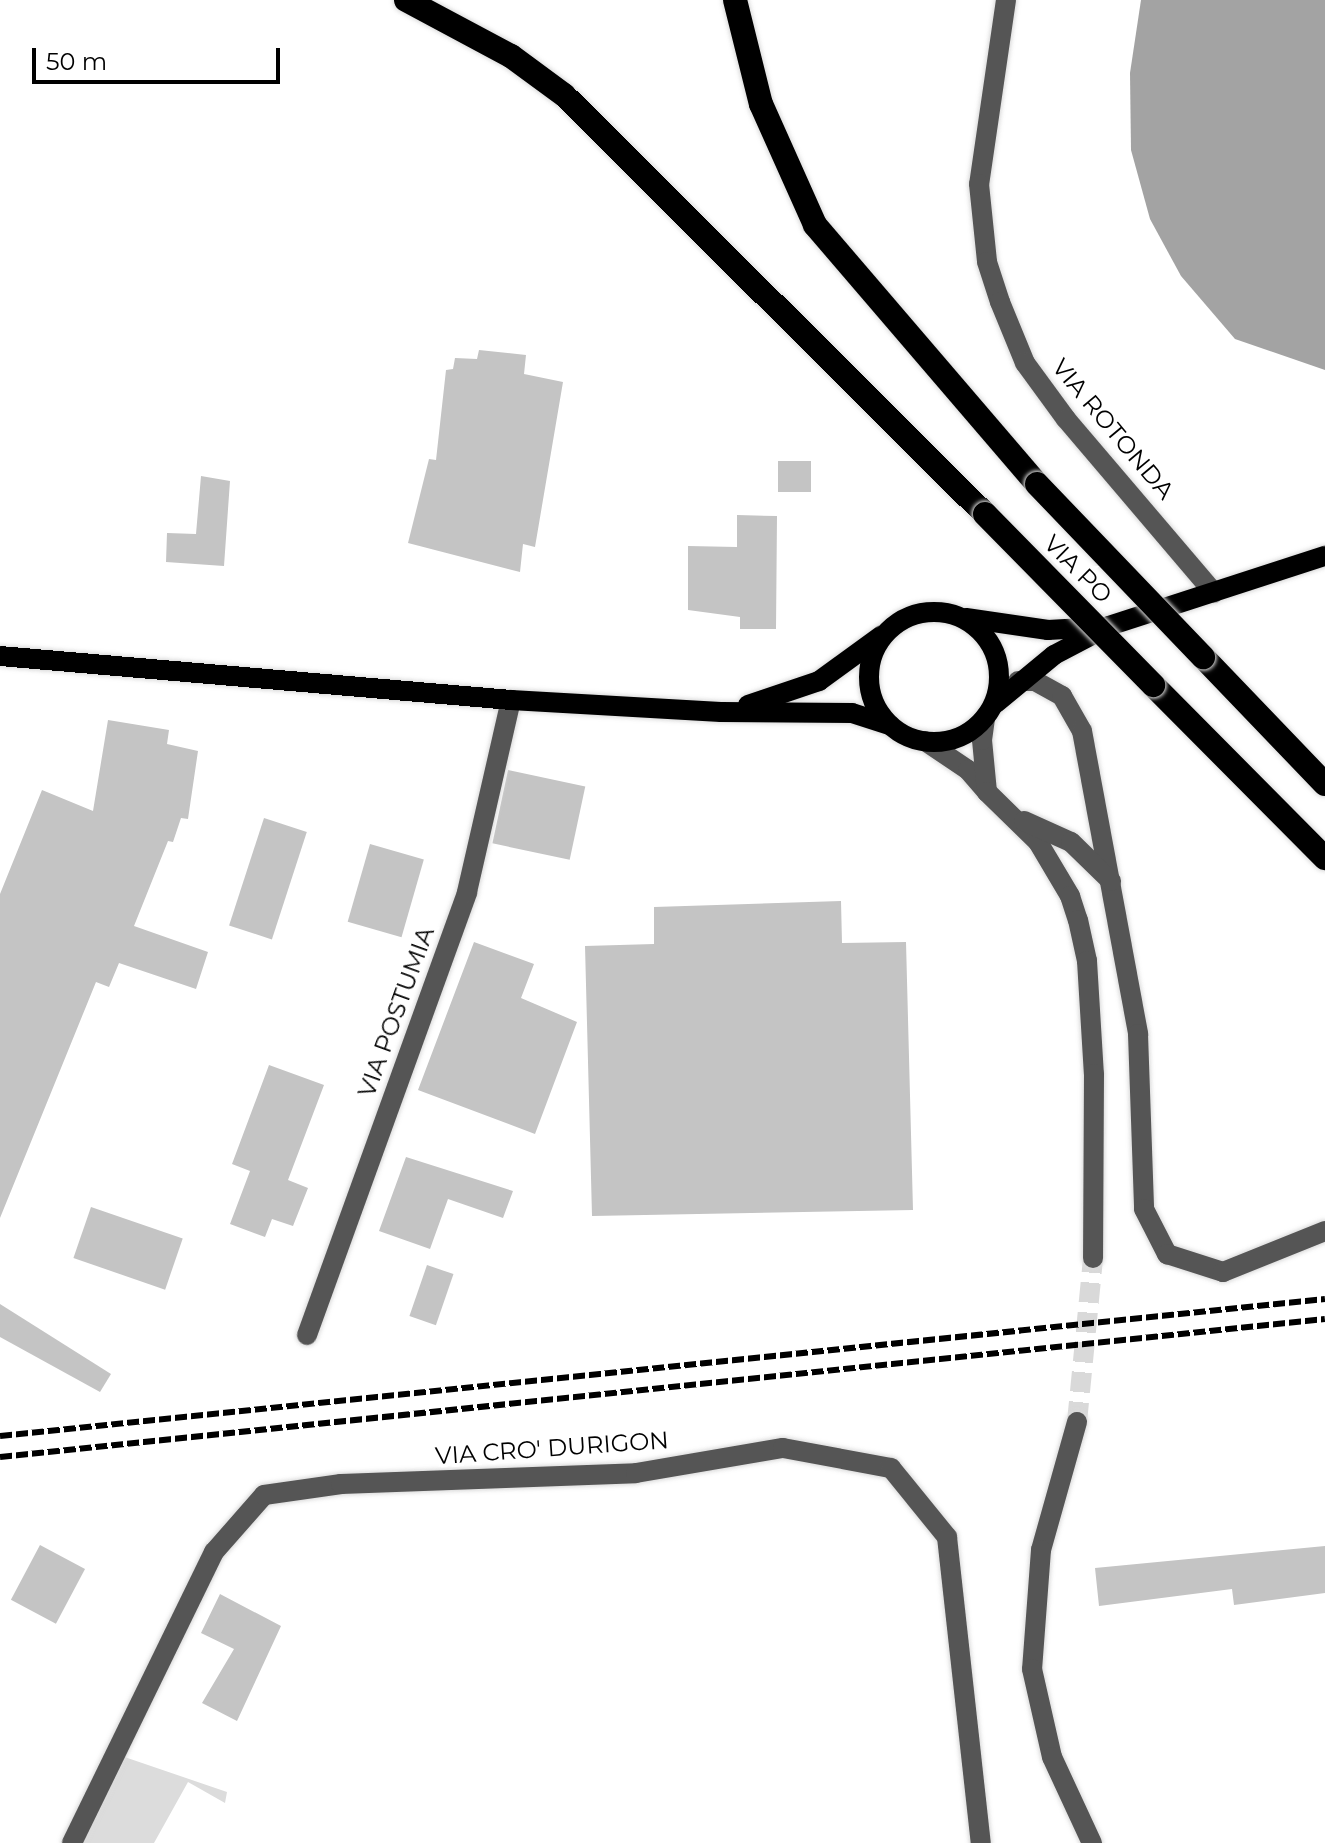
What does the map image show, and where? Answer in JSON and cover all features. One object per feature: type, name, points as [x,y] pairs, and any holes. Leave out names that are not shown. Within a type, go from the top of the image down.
[{"type":"highway","name":"VIA PO","points":[[406,0],[511,56],[564,95],[1325,858]]},
{"type":"highway","name":"VIA PO","points":[[735,0],[761,104],[815,225],[1037,484],[1325,784]]},
{"type":"main road","points":[[721,712],[819,681],[920,613],[1048,630],[1109,626],[1325,556]]},
{"type":"main road","points":[[961,617],[991,644],[998,663],[999,686],[989,712]]},
{"type":"main road","points":[[2,661],[511,700],[721,712],[852,713],[890,725],[925,741],[962,736],[1018,681],[1109,626]]},
{"type":"main road","points":[[885,634],[869,671],[870,692],[890,725]]},
{"type":"street","name":"VIA ROTONDA","points":[[1006,0],[979,184],[987,262],[1000,302],[1025,363],[1066,419],[1214,593]]},
{"type":"street","points":[[1018,681],[1048,687],[1071,706],[1082,731],[1095,815],[1113,883],[1138,1034],[1144,1209],[1167,1254],[1223,1272],[1325,1231]]},
{"type":"street","name":"VIA POSTUMIA","points":[[307,1335],[467,892],[511,700]]},
{"type":"street","points":[[987,792],[982,750],[989,712]]},
{"type":"street","points":[[925,741],[968,770],[1013,816],[1057,869],[1070,896],[1087,961],[1094,1074],[1093,1258]]},
{"type":"street","points":[[1013,816],[1071,842],[1113,883]]},
{"type":"street","points":[[1077,1422],[1041,1550],[1032,1669],[1052,1757],[1092,1843]]},
{"type":"street","name":"VIA CRO' DURIGON","points":[[72,1843],[214,1552],[264,1495],[341,1484],[636,1473],[783,1448],[891,1468],[947,1537],[981,1843]]},
{"type":"shaded area","points":[[1141,0],[1325,0],[1325,370],[1235,339],[1181,276],[1150,219],[1131,150],[1130,73]]},
{"type":"shaded area","points":[[107,1751],[227,1792],[225,1803],[188,1782],[154,1843],[66,1843]]},
{"type":"building","points":[[479,350],[526,355],[524,374],[563,382],[535,547],[523,544],[520,572],[408,543],[429,459],[436,460],[446,370],[453,369],[455,358],[477,359]]},
{"type":"building","points":[[778,461],[811,461],[811,492],[778,492]]},
{"type":"building","points":[[201,476],[230,481],[224,566],[166,562],[167,533],[196,534]]},
{"type":"building","points":[[737,515],[777,516],[776,629],[740,629],[740,617],[688,610],[688,546],[737,547]]},
{"type":"building","points":[[108,720],[169,730],[167,744],[198,751],[188,819],[181,818],[173,842],[168,841],[134,926],[208,952],[196,989],[119,963],[109,987],[96,982],[0,1218],[0,894],[42,790],[93,811]]},
{"type":"building","points":[[508,770],[585,786],[570,860],[492,843]]},
{"type":"building","points":[[264,818],[307,832],[272,939],[229,925]]},
{"type":"building","points":[[370,844],[424,859],[402,937],[348,922]]},
{"type":"building","points":[[841,901],[842,943],[906,942],[913,1210],[592,1216],[585,946],[654,944],[654,907]]},
{"type":"building","points":[[474,942],[534,964],[521,998],[577,1022],[535,1134],[418,1090]]},
{"type":"building","points":[[269,1065],[324,1085],[288,1180],[308,1188],[293,1226],[272,1219],[265,1237],[230,1224],[250,1171],[232,1164]]},
{"type":"building","points":[[406,1157],[513,1191],[503,1218],[448,1199],[430,1249],[379,1231]]},
{"type":"building","points":[[91,1207],[183,1239],[165,1290],[73,1258]]},
{"type":"building","points":[[427,1265],[453,1274],[436,1325],[409,1316]]},
{"type":"building","points":[[0,1304],[111,1374],[100,1392],[0,1337]]},
{"type":"building","points":[[40,1545],[85,1569],[56,1624],[11,1600]]},
{"type":"building","points":[[1325,1546],[1325,1593],[1234,1605],[1232,1589],[1099,1606],[1095,1568]]},
{"type":"building","points":[[220,1594],[281,1626],[237,1721],[202,1703],[234,1649],[201,1633]]},
{"type":"tunnel","points":[[1077,1422],[1093,1258]]},
{"type":"railway","points":[[0,1436],[1325,1299]]},
{"type":"railway","points":[[0,1457],[1325,1319]]}]
